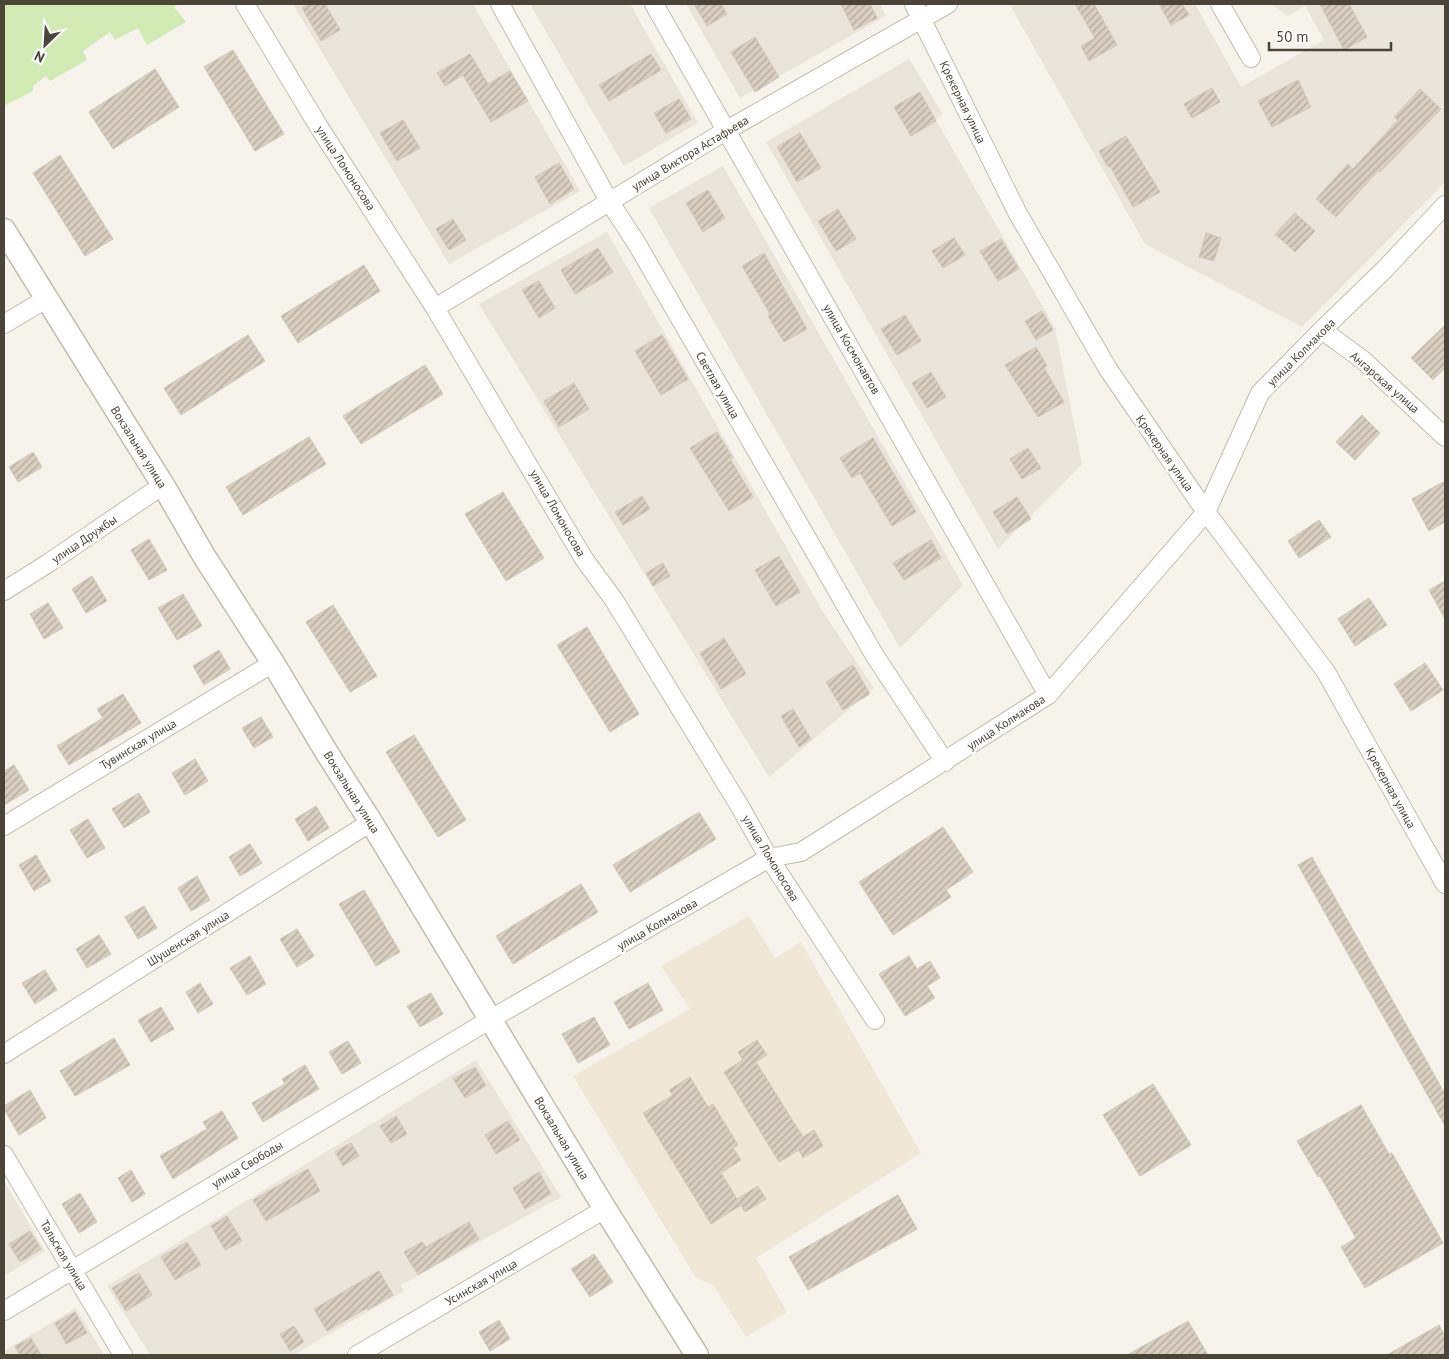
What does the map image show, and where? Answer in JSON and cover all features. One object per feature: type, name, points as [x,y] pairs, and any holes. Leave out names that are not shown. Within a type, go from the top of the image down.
[{"type":"street","name":"Светлая улица","points":[[500,4],[609,201],[637,244],[875,656],[945,762]]},
{"type":"street","name":"улица Космонавтов","points":[[654,4],[1048,695]]},
{"type":"street","name":"улица Виктора Астафьева","points":[[435,308],[918,11],[948,4]]},
{"type":"street","points":[[1220,4],[1251,58]]},
{"type":"street","name":"улица Ломоносова","points":[[249,6],[319,127],[435,308],[584,559],[614,600],[739,805],[769,858],[875,1020]]},
{"type":"street","name":"Крекерная улица","points":[[918,11],[1017,212],[1108,369],[1206,512],[1326,672],[1445,884]]},
{"type":"street","name":"улица Колмакова","points":[[491,1020],[769,858],[801,852],[1048,695],[1206,512],[1260,393],[1384,270],[1445,205]]},
{"type":"street","name":"Вокзальная улица","points":[[4,230],[163,485],[204,556],[273,663],[371,822],[605,1209],[697,1355]]},
{"type":"street","points":[[4,324],[46,299]]},
{"type":"street","name":"Ангарская улица","points":[[1322,330],[1363,360],[1445,437]]},
{"type":"street","name":"улица Дружбы","points":[[4,590],[47,564],[163,485]]},
{"type":"street","name":"Тувинская улица","points":[[4,826],[273,663]]},
{"type":"street","name":"Шушенская улица","points":[[4,1054],[371,822]]},
{"type":"street","name":"улица Свободы","points":[[4,1310],[491,1020]]},
{"type":"street","name":"Тальская улица","points":[[4,1154],[124,1355]]},
{"type":"street","name":"Усинская улица","points":[[357,1355],[605,1209]]},
{"type":"shaded area","points":[[293,4],[473,4],[580,191],[449,264]]},
{"type":"shaded area","points":[[530,4],[630,4],[698,123],[624,166]]},
{"type":"shaded area","points":[[686,4],[880,4],[886,16],[740,98]]},
{"type":"shaded area","points":[[1017,4],[1195,4],[1241,87],[1324,40],[1305,6],[1288,16],[1271,4],[1445,4],[1445,182],[1302,327],[1145,244],[1011,7]]},
{"type":"shaded area","points":[[909,59],[943,114],[936,120],[1055,328],[1082,464],[998,549],[766,142]]},
{"type":"shaded area","points":[[723,166],[963,585],[900,648],[649,208]]},
{"type":"shaded area","points":[[607,232],[823,612],[874,688],[769,777],[479,304]]},
{"type":"shaded area","points":[[749,916],[775,958],[801,942],[921,1153],[756,1258],[787,1312],[746,1337],[713,1285],[696,1278],[573,1076],[690,1009],[661,966]]},
{"type":"shaded area","points":[[476,1060],[561,1197],[401,1285],[404,1291],[293,1355],[150,1355],[107,1286]]},
{"type":"shaded area","points":[[4,1181],[45,1251],[4,1276]]},
{"type":"shaded area","points":[[76,1308],[104,1355],[4,1355],[4,1351]]},
{"type":"green space","points":[[4,4],[179,4],[174,7],[186,22],[147,45],[138,28],[115,40],[110,32],[83,51],[87,60],[50,81],[46,76],[33,86],[33,91],[4,106]]},
{"type":"building","points":[[309,4],[325,4],[340,30],[321,41],[302,8]]},
{"type":"building","points":[[694,4],[721,4],[727,14],[707,26]]},
{"type":"building","points":[[841,4],[870,4],[877,18],[854,30]]},
{"type":"building","points":[[1075,4],[1094,4],[1117,45],[1089,61],[1081,46],[1095,38]]},
{"type":"building","points":[[1159,4],[1182,4],[1189,15],[1171,25]]},
{"type":"building","points":[[1320,4],[1349,4],[1367,37],[1344,50]]},
{"type":"building","points":[[755,37],[779,77],[755,92],[731,52]]},
{"type":"building","points":[[233,50],[284,134],[255,151],[204,67]]},
{"type":"building","points":[[470,54],[488,84],[510,71],[528,101],[491,122],[463,75],[445,86],[437,73]]},
{"type":"building","points":[[651,54],[661,70],[609,101],[599,85]]},
{"type":"building","points":[[155,69],[179,107],[113,149],[89,112]]},
{"type":"building","points":[[1298,80],[1311,107],[1272,127],[1258,101]]},
{"type":"building","points":[[1212,88],[1220,102],[1192,118],[1184,104]]},
{"type":"building","points":[[1420,89],[1441,109],[1380,172],[1378,171],[1336,217],[1316,199],[1348,164],[1353,169],[1398,120],[1394,117]]},
{"type":"building","points":[[920,92],[936,121],[911,136],[894,107]]},
{"type":"building","points":[[679,99],[691,119],[666,133],[654,113]]},
{"type":"building","points":[[403,120],[420,148],[397,161],[380,133]]},
{"type":"building","points":[[800,133],[821,168],[797,182],[777,147]]},
{"type":"building","points":[[1126,136],[1160,192],[1133,207],[1110,166],[1108,167],[1099,151]]},
{"type":"building","points":[[60,155],[113,239],[85,256],[33,173]]},
{"type":"building","points":[[559,163],[574,189],[550,204],[535,177]]},
{"type":"building","points":[[708,190],[725,218],[703,232],[686,203]]},
{"type":"building","points":[[838,209],[856,239],[836,251],[818,221]]},
{"type":"building","points":[[1295,213],[1315,231],[1295,252],[1275,234]]},
{"type":"building","points":[[453,219],[466,240],[449,250],[436,229]]},
{"type":"building","points":[[1206,233],[1221,238],[1214,261],[1199,257]]},
{"type":"building","points":[[954,238],[965,255],[943,268],[932,251]]},
{"type":"building","points":[[1001,239],[1019,269],[998,281],[980,251]]},
{"type":"building","points":[[598,248],[613,272],[575,294],[561,270]]},
{"type":"building","points":[[764,253],[807,329],[784,342],[742,266]]},
{"type":"building","points":[[364,265],[380,291],[298,343],[281,316]]},
{"type":"building","points":[[539,281],[555,308],[539,318],[522,290]]},
{"type":"building","points":[[1042,311],[1053,330],[1036,340],[1025,321]]},
{"type":"building","points":[[905,315],[921,341],[897,355],[881,329]]},
{"type":"building","points":[[1445,325],[1445,368],[1433,380],[1411,358]]},
{"type":"building","points":[[248,335],[265,361],[181,415],[164,388]]},
{"type":"building","points":[[662,335],[688,379],[661,395],[635,351]]},
{"type":"building","points":[[1036,347],[1047,366],[1044,368],[1064,402],[1038,417],[1005,365]]},
{"type":"building","points":[[425,365],[443,394],[361,444],[343,416]]},
{"type":"building","points":[[931,372],[946,397],[927,408],[912,383]]},
{"type":"building","points":[[574,383],[589,409],[559,427],[544,401]]},
{"type":"building","points":[[1362,415],[1380,433],[1355,460],[1336,442]]},
{"type":"building","points":[[717,432],[733,458],[730,459],[753,497],[729,511],[690,448]]},
{"type":"building","points":[[309,437],[326,464],[243,515],[226,487]]},
{"type":"building","points":[[873,438],[916,512],[892,526],[860,473],[852,478],[840,458]]},
{"type":"building","points":[[1028,448],[1041,468],[1022,479],[1010,459]]},
{"type":"building","points":[[33,452],[42,467],[18,482],[9,467]]},
{"type":"building","points":[[1445,481],[1445,522],[1429,531],[1412,499]]},
{"type":"building","points":[[503,492],[544,558],[506,581],[465,514]]},
{"type":"building","points":[[642,496],[650,509],[623,525],[615,512]]},
{"type":"building","points":[[1017,497],[1031,519],[1007,534],[993,512]]},
{"type":"building","points":[[1319,520],[1331,537],[1299,558],[1288,541]]},
{"type":"building","points":[[149,539],[167,570],[149,580],[131,550]]},
{"type":"building","points":[[931,540],[941,558],[904,580],[893,563]]},
{"type":"building","points":[[779,556],[800,592],[776,606],[755,570]]},
{"type":"building","points":[[663,563],[670,576],[653,586],[646,573]]},
{"type":"building","points":[[92,576],[107,601],[86,613],[72,589]]},
{"type":"building","points":[[1445,581],[1445,619],[1429,590]]},
{"type":"building","points":[[183,594],[202,626],[177,640],[158,608]]},
{"type":"building","points":[[1369,598],[1387,625],[1355,646],[1338,619]]},
{"type":"building","points":[[48,603],[63,628],[44,639],[30,614]]},
{"type":"building","points":[[333,605],[377,676],[350,692],[306,622]]},
{"type":"building","points":[[587,627],[639,714],[610,732],[557,645]]},
{"type":"building","points":[[724,638],[746,674],[721,689],[700,653]]},
{"type":"building","points":[[219,650],[230,669],[204,685],[193,666]]},
{"type":"building","points":[[1425,663],[1443,690],[1411,711],[1394,684]]},
{"type":"building","points":[[853,665],[870,694],[843,710],[826,682]]},
{"type":"building","points":[[123,694],[141,723],[69,765],[57,746],[103,718],[97,709]]},
{"type":"building","points":[[793,709],[811,739],[799,747],[781,716]]},
{"type":"building","points":[[261,717],[273,737],[254,748],[242,728]]},
{"type":"building","points":[[414,735],[466,820],[438,837],[386,752]]},
{"type":"building","points":[[195,759],[208,781],[185,795],[172,773]]},
{"type":"building","points":[[14,765],[29,790],[4,805],[4,771]]},
{"type":"building","points":[[139,793],[150,812],[124,828],[112,809]]},
{"type":"building","points":[[316,806],[329,828],[308,841],[295,819]]},
{"type":"building","points":[[699,812],[716,839],[630,892],[613,865]]},
{"type":"building","points":[[88,819],[105,848],[87,858],[70,830]]},
{"type":"building","points":[[943,827],[973,872],[946,890],[951,897],[893,935],[859,882]]},
{"type":"building","points":[[250,844],[262,863],[240,876],[229,857]]},
{"type":"building","points":[[36,855],[51,881],[34,891],[19,865]]},
{"type":"building","points":[[1312,857],[1445,1094],[1445,1126],[1298,865]]},
{"type":"building","points":[[197,876],[210,900],[191,911],[178,888]]},
{"type":"building","points":[[581,884],[598,912],[513,964],[496,936]]},
{"type":"building","points":[[364,890],[400,952],[376,966],[339,904]]},
{"type":"building","points":[[144,906],[157,928],[138,939],[125,917]]},
{"type":"building","points":[[297,929],[314,956],[297,967],[280,939]]},
{"type":"building","points":[[99,935],[111,954],[87,968],[76,949]]},
{"type":"building","points":[[250,956],[266,984],[247,995],[230,968]]},
{"type":"building","points":[[909,956],[917,969],[930,961],[940,978],[927,986],[935,998],[905,1016],[879,974]]},
{"type":"building","points":[[45,970],[57,990],[35,1004],[22,983]]},
{"type":"building","points":[[200,983],[213,1004],[198,1013],[186,992]]},
{"type":"building","points":[[648,983],[663,1010],[629,1029],[614,1002]]},
{"type":"building","points":[[431,993],[443,1014],[420,1027],[407,1006]]},
{"type":"building","points":[[161,1007],[174,1029],[151,1042],[138,1020]]},
{"type":"building","points":[[594,1017],[610,1045],[578,1063],[562,1034]]},
{"type":"building","points":[[114,1038],[130,1065],[75,1096],[60,1071]]},
{"type":"building","points":[[757,1040],[767,1055],[756,1062],[803,1137],[814,1130],[823,1146],[803,1158],[799,1150],[779,1162],[724,1072],[743,1060],[738,1052]]},
{"type":"building","points":[[348,1041],[361,1063],[342,1074],[329,1052]]},
{"type":"building","points":[[305,1065],[319,1089],[263,1122],[252,1103],[285,1084],[282,1079]]},
{"type":"building","points":[[475,1067],[486,1086],[465,1098],[453,1079]]},
{"type":"building","points":[[690,1077],[708,1107],[713,1104],[738,1145],[733,1148],[741,1160],[721,1173],[737,1199],[758,1186],[766,1199],[745,1212],[741,1205],[711,1224],[643,1113],[673,1095],[669,1090]]},
{"type":"building","points":[[1153,1084],[1191,1145],[1140,1176],[1103,1115]]},
{"type":"building","points":[[30,1090],[46,1118],[19,1135],[4,1106]]},
{"type":"building","points":[[1361,1105],[1389,1154],[1392,1153],[1443,1243],[1365,1288],[1341,1247],[1356,1238],[1297,1141]]},
{"type":"building","points":[[222,1111],[238,1138],[173,1179],[160,1156],[207,1129],[203,1122]]},
{"type":"building","points":[[396,1116],[407,1134],[391,1143],[380,1126]]},
{"type":"building","points":[[508,1121],[520,1140],[496,1154],[485,1135]]},
{"type":"building","points":[[351,1143],[359,1156],[343,1166],[335,1152]]},
{"type":"building","points":[[308,1169],[320,1191],[266,1221],[253,1200]]},
{"type":"building","points":[[131,1170],[145,1194],[132,1202],[118,1178]]},
{"type":"building","points":[[539,1172],[551,1194],[525,1209],[513,1188]]},
{"type":"building","points":[[80,1193],[97,1222],[79,1233],[62,1204]]},
{"type":"building","points":[[898,1195],[917,1229],[808,1290],[789,1257]]},
{"type":"building","points":[[227,1216],[242,1241],[225,1250],[211,1226]]},
{"type":"building","points":[[469,1222],[479,1239],[418,1275],[404,1252],[422,1242],[426,1247]]},
{"type":"building","points":[[30,1231],[41,1249],[20,1262],[9,1244]]},
{"type":"building","points":[[187,1242],[201,1265],[175,1280],[161,1257]]},
{"type":"building","points":[[594,1254],[613,1282],[590,1297],[571,1269]]},
{"type":"building","points":[[379,1271],[393,1295],[327,1331],[314,1309]]},
{"type":"building","points":[[139,1273],[152,1295],[126,1311],[112,1288]]},
{"type":"building","points":[[75,1312],[87,1333],[66,1344],[55,1323]]},
{"type":"building","points":[[499,1320],[510,1339],[490,1351],[479,1332]]},
{"type":"building","points":[[1188,1321],[1208,1355],[1127,1355]]},
{"type":"building","points":[[1439,1325],[1445,1336],[1445,1355],[1387,1355]]},
{"type":"building","points":[[294,1326],[304,1342],[290,1351],[280,1334]]},
{"type":"building","points":[[31,1338],[41,1355],[20,1355],[15,1346]]}]
